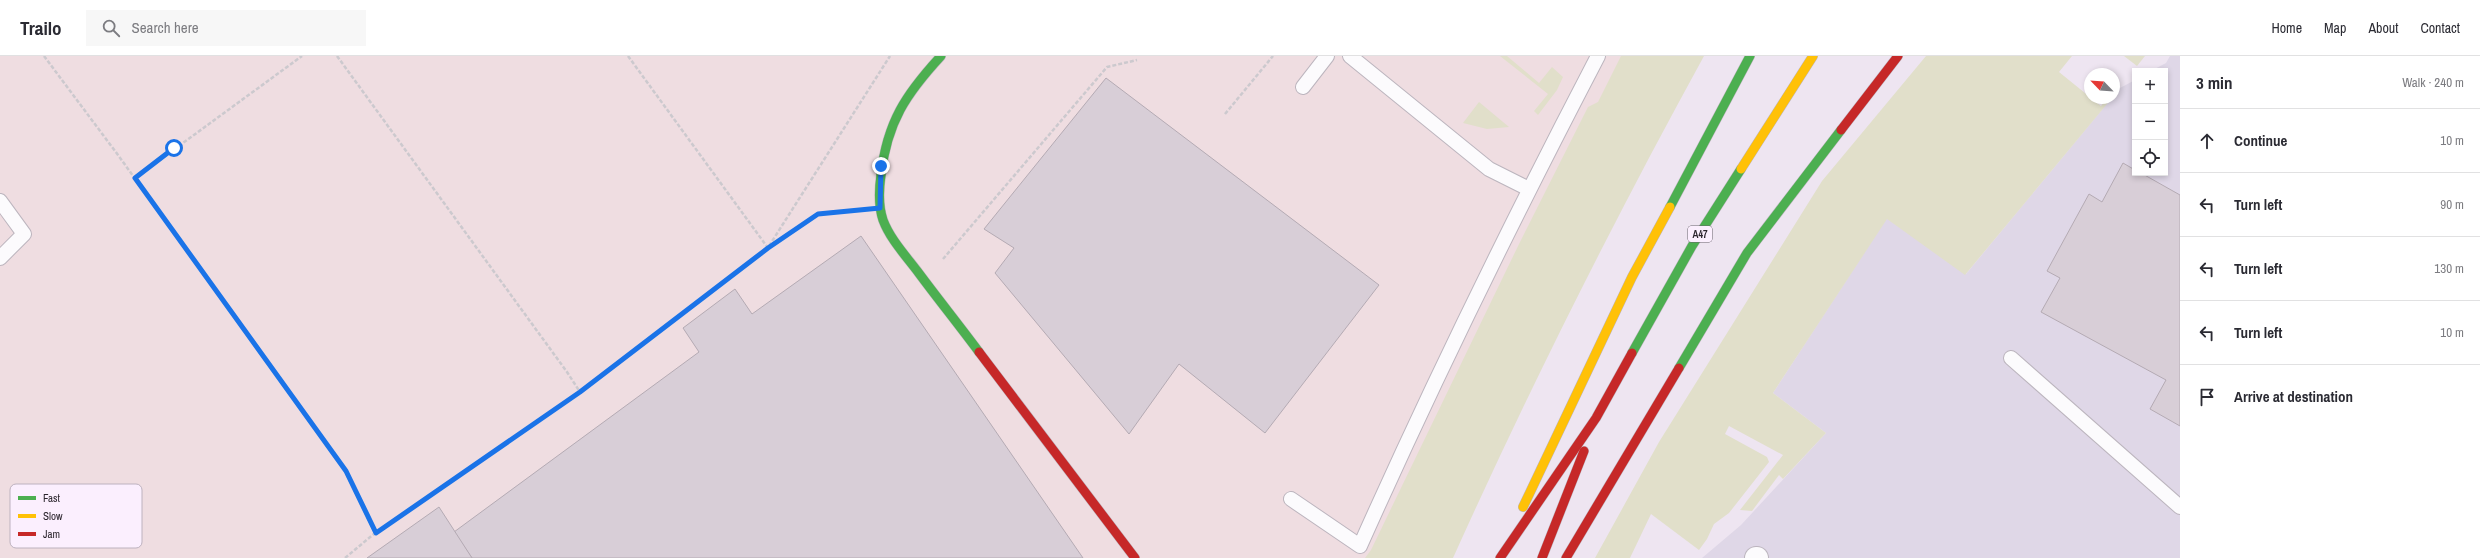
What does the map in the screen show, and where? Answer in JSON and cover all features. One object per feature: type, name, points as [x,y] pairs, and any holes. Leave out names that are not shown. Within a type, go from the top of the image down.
[{"type":"main road","points":[[941,56],[920,79],[901,104],[887,132],[881,166],[880,208],[884,221],[896,243],[1135,558]]},
{"type":"main road","points":[[1499,558],[1632,277],[1750,56]]},
{"type":"main road","name":"A47","points":[[1499,558],[1596,418],[1692,246],[1812,56]]},
{"type":"main road","points":[[1566,558],[1747,253],[1898,56]]},
{"type":"main road","name":"A47","points":[[1542,558],[1596,418]]},
{"type":"lane","points":[[1303,87],[1327,56]]},
{"type":"lane","points":[[1350,56],[1489,169],[1529,189]]},
{"type":"lane","points":[[1291,499],[1360,546],[1423,406],[1529,189],[1598,56]]},
{"type":"lane","points":[[0,201],[24,234],[0,258]]},
{"type":"lane","points":[[2011,358],[2180,506]]},
{"type":"path","points":[[44,56],[135,178],[346,471],[376,533]]},
{"type":"path","points":[[135,178],[302,56]]},
{"type":"path","points":[[337,56],[580,392]]},
{"type":"path","points":[[628,56],[768,248]]},
{"type":"path","points":[[768,248],[890,56]]},
{"type":"path","points":[[1225,114],[1273,56]]},
{"type":"path","points":[[938,264],[1107,67],[1137,60]]},
{"type":"path","points":[[345,558],[376,533],[580,392],[768,248],[818,214],[880,208]]},
{"type":"shaded area","points":[[0,56],[1624,56],[1414,558],[0,558]]},
{"type":"shaded area","points":[[1500,56],[1507,56],[1539,83],[1552,67],[1563,77],[1557,90],[1538,115],[1534,111],[1548,94]]},
{"type":"shaded area","points":[[1621,56],[1704,56],[1605,242],[1574,304],[1512,430],[1453,558],[1365,558],[1371,550],[1519,244],[1588,107],[1598,102]]},
{"type":"shaded area","points":[[1926,56],[2072,56],[2059,72],[2084,92],[2084,104],[2099,104],[2101,106],[2102,104],[2107,104],[1965,275],[1887,219],[1773,393],[1826,433],[1783,479],[1779,475],[1752,511],[1740,510],[1783,455],[1729,426],[1725,434],[1767,457],[1769,462],[1729,513],[1714,524],[1707,539],[1699,550],[1651,514],[1630,558],[1595,558],[1659,442],[1822,181]]},
{"type":"shaded area","points":[[2124,56],[2145,56],[2137,66]]},
{"type":"shaded area","points":[[2170,56],[2180,56],[2180,558],[1702,558],[1741,525],[1826,433],[1773,393],[1887,218],[1966,274],[2107,104],[2120,104],[2120,88],[2132,82],[2132,176],[2168,176],[2168,68],[2157,68],[2166,63]]},
{"type":"shaded area","points":[[1479,102],[1509,127],[1487,129],[1463,123]]},
{"type":"building","points":[[1106,78],[1379,285],[1265,433],[1179,364],[1129,434],[995,273],[1014,248],[984,229]]},
{"type":"building","points":[[2123,163],[2132,168],[2132,176],[2146,176],[2180,195],[2180,426],[2150,409],[2166,380],[2041,312],[2060,278],[2047,271],[2089,194],[2102,202]]},
{"type":"building","points":[[861,236],[1083,558],[472,558],[454,532],[699,352],[683,328],[735,289],[752,314]]},
{"type":"building","points":[[439,507],[472,558],[367,558]]},
{"type":"traffic: fast","points":[[941,56],[908,96],[893,124],[884,156],[879,197],[880,209],[886,227],[894,241],[979,352]]},
{"type":"traffic: fast","points":[[1670,207],[1750,56]]},
{"type":"traffic: fast","points":[[1679,368],[1747,253],[1841,130]]},
{"type":"traffic: fast","points":[[1632,353],[1692,246],[1741,169]]},
{"type":"traffic: slow","points":[[1741,169],[1813,56]]},
{"type":"traffic: slow","points":[[1523,507],[1632,277],[1670,207]]},
{"type":"traffic: jam","points":[[1841,130],[1898,56]]},
{"type":"traffic: jam","points":[[979,352],[1135,558]]},
{"type":"traffic: jam","points":[[1500,558],[1596,418],[1632,353]]},
{"type":"traffic: jam","points":[[1566,558],[1679,368]]},
{"type":"traffic: jam","points":[[1542,558],[1584,451]]},
{"type":"route","points":[[174,148],[135,178],[346,471],[376,533],[580,392],[768,248],[818,214],[880,208],[879,194],[881,166]]}]
